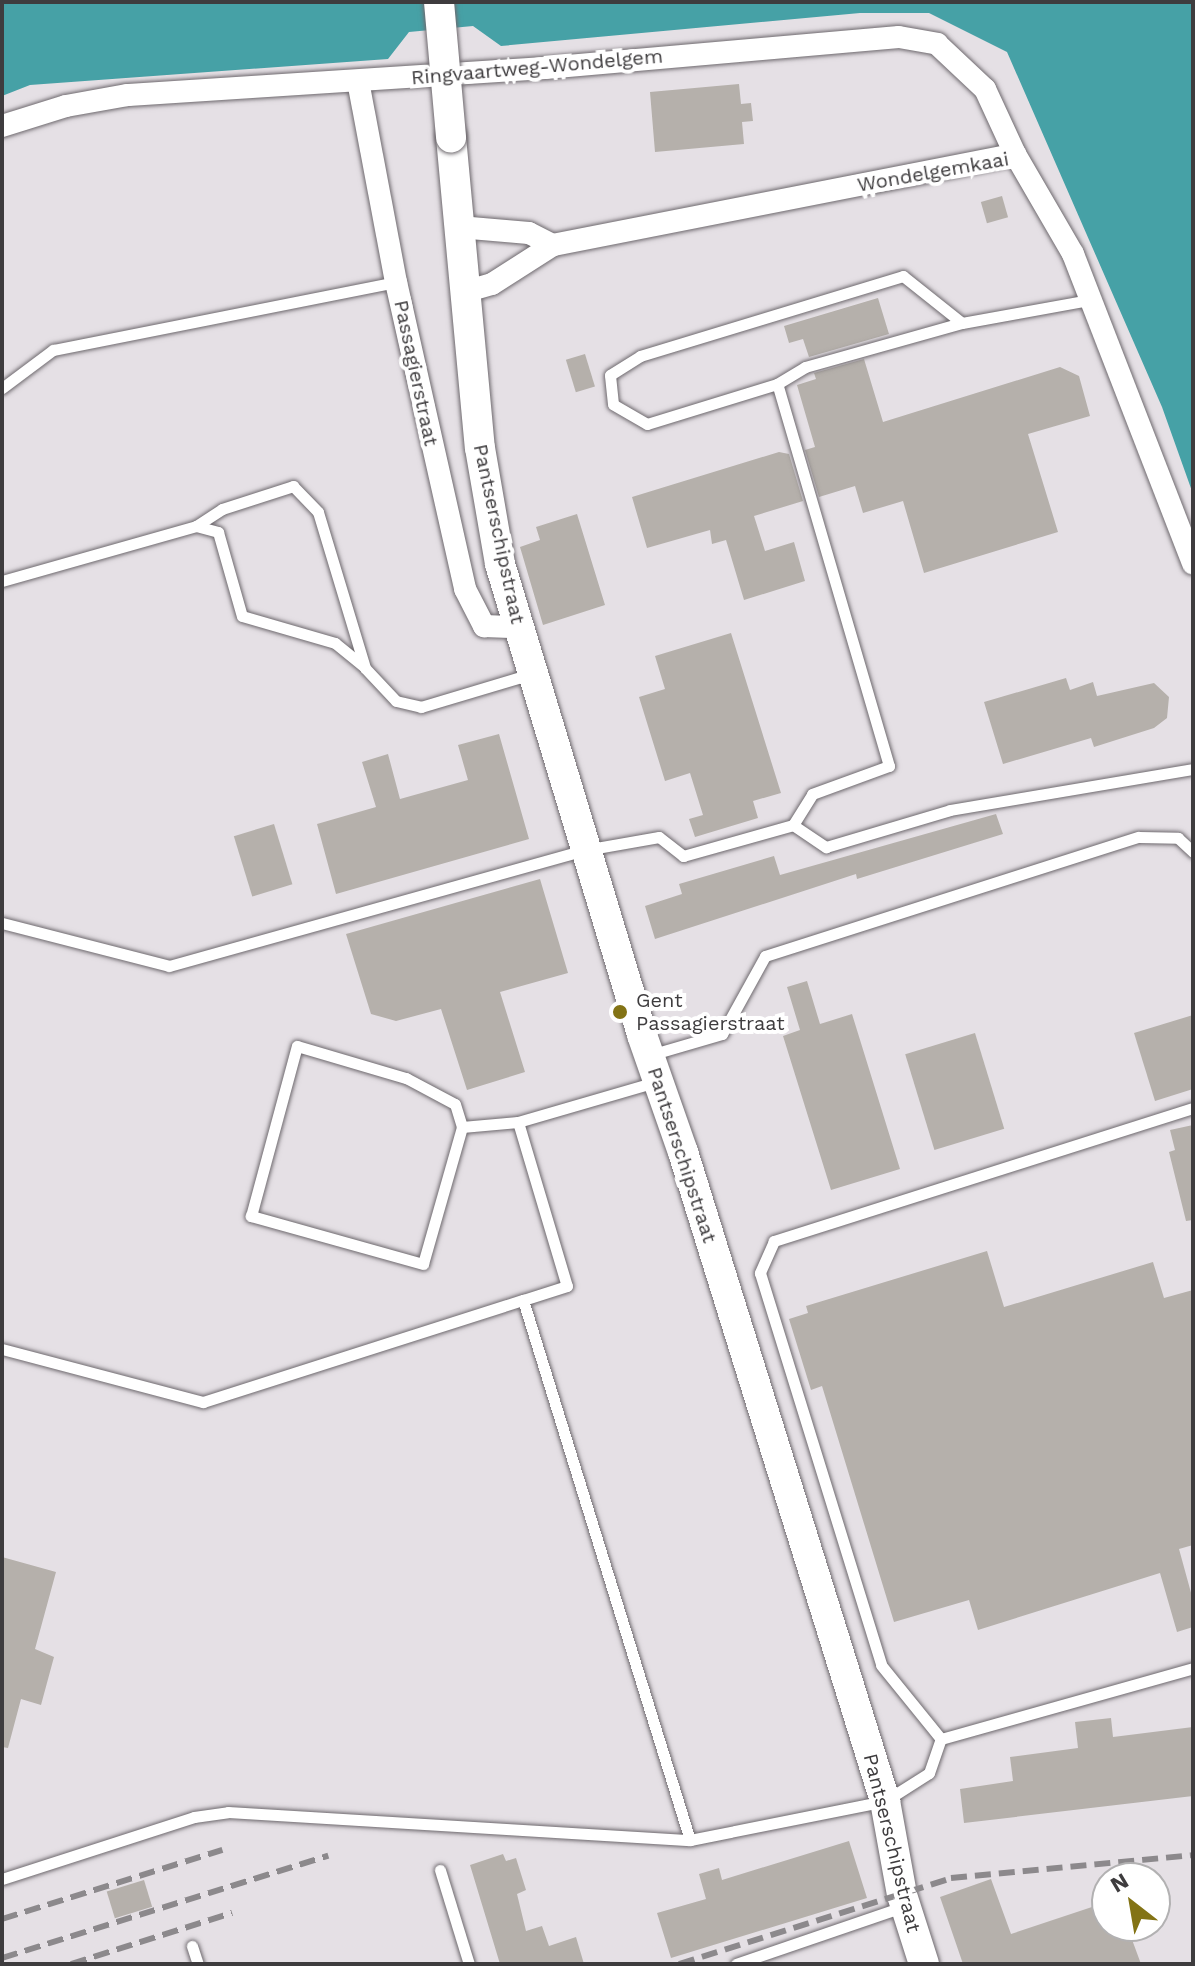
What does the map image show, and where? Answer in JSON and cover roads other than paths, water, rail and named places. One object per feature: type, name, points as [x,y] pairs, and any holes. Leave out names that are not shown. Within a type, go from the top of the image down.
[{"type":"main road","points":[[439,2],[464,292]]},
{"type":"main road","name":"Pantserschipstraat","points":[[464,292],[488,504],[517,627],[885,1801],[906,1906],[924,1964]]},
{"type":"street","name":"Ringvaartweg-Wondelgem","points":[[2,126],[66,106],[128,95],[358,81],[899,37],[937,44],[964,64],[985,89],[1015,154]]},
{"type":"street","name":"Passagierstraat","points":[[358,81],[375,183],[465,589],[484,626],[517,627]]},
{"type":"street","name":"Wondelgemkaai","points":[[464,292],[492,284],[553,245],[1015,154],[1094,299],[1193,564]]},
{"type":"street","points":[[459,227],[529,233],[553,245]]},
{"type":"lane","points":[[962,323],[903,276],[640,356],[610,375],[613,404],[647,424],[777,384],[805,367],[962,323],[1094,299]]},
{"type":"lane","points":[[2,388],[53,350],[396,282]]},
{"type":"lane","points":[[2,923],[169,966],[585,850],[659,837],[683,856],[793,825],[812,794],[889,766],[777,384]]},
{"type":"lane","points":[[2,581],[196,526],[222,509],[293,486],[318,512],[365,668]]},
{"type":"lane","points":[[196,526],[218,532],[242,616],[335,643],[365,668],[396,701],[421,707],[531,674]]},
{"type":"lane","points":[[793,825],[826,847],[950,810],[1193,769]]},
{"type":"lane","points":[[462,1127],[518,1122],[653,1068],[722,1034],[765,956],[1139,837],[1178,838],[1193,852]]},
{"type":"lane","points":[[297,1046],[414,1080],[455,1104],[462,1127],[423,1264],[251,1216],[297,1046]]},
{"type":"lane","points":[[941,1739],[881,1665],[760,1273],[774,1241],[1193,1108]]},
{"type":"lane","points":[[2,1349],[203,1402],[567,1286],[518,1122]]},
{"type":"lane","points":[[523,1300],[690,1840]]},
{"type":"lane","points":[[941,1739],[1193,1668]]},
{"type":"lane","points":[[2,1879],[194,1817],[228,1812],[690,1840],[885,1801],[929,1773],[941,1739]]},
{"type":"lane","points":[[440,1870],[469,1964]]},
{"type":"lane","points":[[736,1964],[906,1906]]},
{"type":"lane","points":[[192,1946],[198,1964]]},
{"type":"water","points":[[2,2],[1193,2],[1193,494],[1162,407],[1007,52],[929,13],[860,13],[501,46],[473,26],[409,32],[388,59],[30,85],[2,96]]},
{"type":"railway","points":[[2,1919],[222,1850]]},
{"type":"railway","points":[[679,1964],[951,1878],[1193,1855]]},
{"type":"railway","points":[[2,1958],[328,1856]]},
{"type":"railway","points":[[71,1964],[232,1913]]},
{"type":"place","name":"Gent Passagierstraat","points":[[620,1012]]}]
